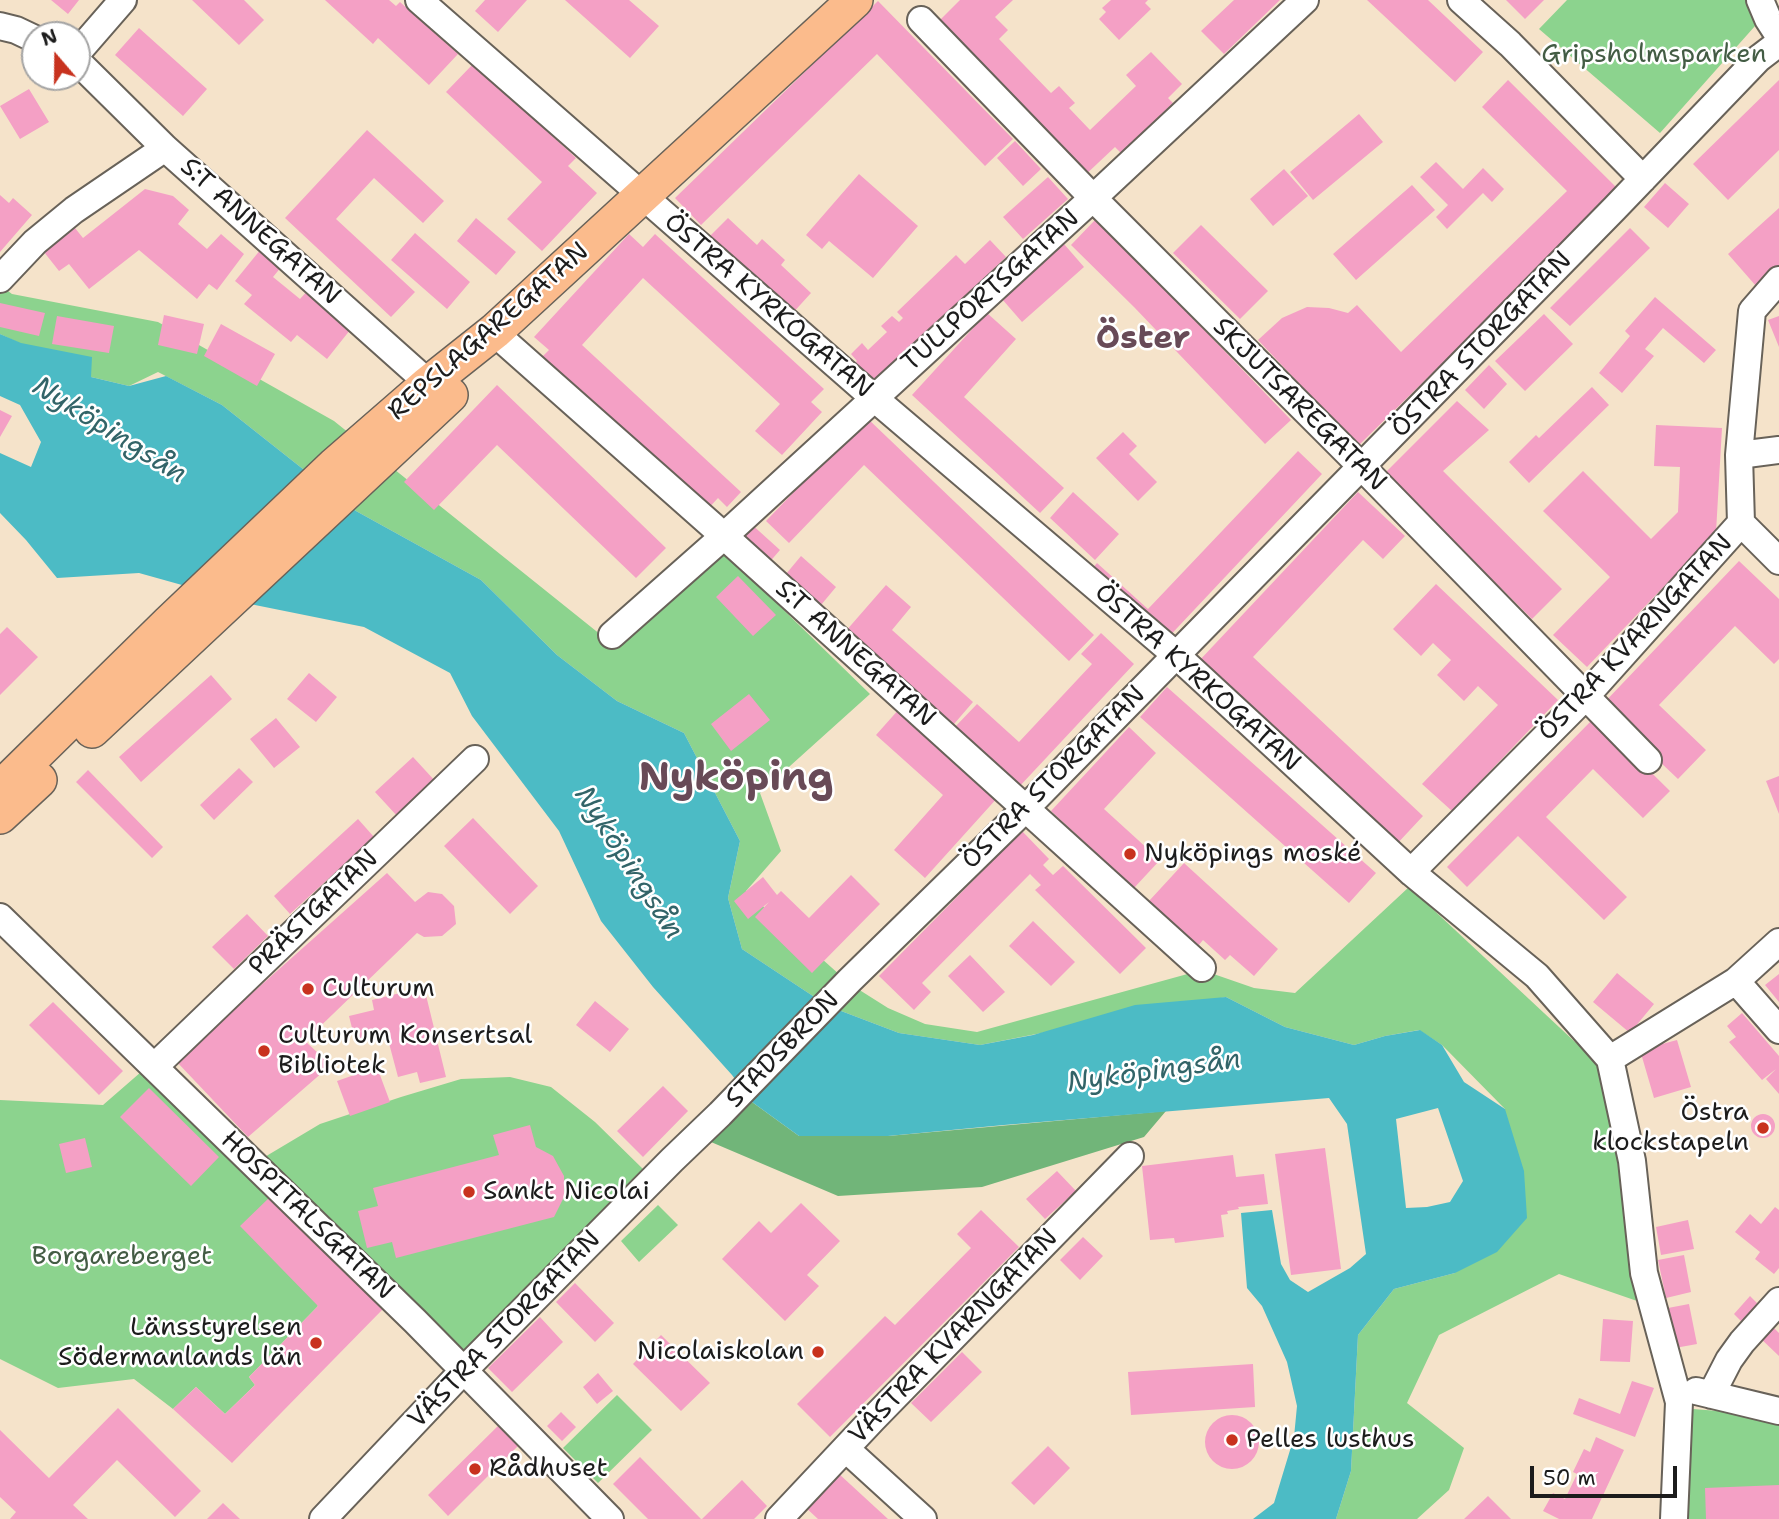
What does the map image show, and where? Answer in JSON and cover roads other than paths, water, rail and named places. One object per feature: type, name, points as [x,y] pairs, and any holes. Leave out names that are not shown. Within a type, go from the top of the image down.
[{"type":"main road","name":"REPSLAGAREGATAN","points":[[181,629],[435,394],[495,331],[855,0]]},
{"type":"main road","name":"REPSLAGAREGATAN","points":[[435,394],[506,343],[642,197]]},
{"type":"main road","points":[[0,789],[181,629]]},
{"type":"main road","points":[[0,816],[181,629]]},
{"type":"street","points":[[91,37],[123,0]]},
{"type":"street","name":"ÖSTRA KYRKOGATAN","points":[[419,0],[874,398],[1176,655],[1411,872],[1537,976],[1610,1059],[1632,1161],[1644,1273],[1679,1402],[1674,1519]]},
{"type":"street","name":"TULLPORTSGATAN","points":[[612,635],[1093,198],[1305,0]]},
{"type":"street","points":[[1461,0],[1516,50],[1643,179]]},
{"type":"street","points":[[1760,0],[1779,36]]},
{"type":"street","name":"SKJUTSAREGATAN","points":[[921,20],[1648,760]]},
{"type":"street","points":[[0,26],[21,32]]},
{"type":"street","name":"ÖSTRA STORGATAN","points":[[845,985],[1026,808],[1758,59],[1779,43]]},
{"type":"street","name":"S:T ANNEGATAN","points":[[91,75],[165,148],[382,340],[435,394]]},
{"type":"street","points":[[0,279],[35,242],[74,210],[165,148]]},
{"type":"street","name":"ÖSTRA KVARNGATAN","points":[[1411,872],[1585,697],[1741,523],[1739,455],[1752,311],[1779,280]]},
{"type":"street","name":"S:T ANNEGATAN","points":[[506,343],[1202,968]]},
{"type":"street","points":[[1739,455],[1779,450]]},
{"type":"street","points":[[1741,523],[1779,561]]},
{"type":"street","name":"PRÄSTGATAN","points":[[154,1067],[475,759]]},
{"type":"street","name":"HOSPITALSGATAN","points":[[0,917],[464,1370],[610,1519]]},
{"type":"street","points":[[1610,1059],[1736,981],[1779,942]]},
{"type":"street","points":[[1736,981],[1779,1030]]},
{"type":"street","name":"STADSBRON","points":[[720,1114],[845,985]]},
{"type":"street","name":"VÄSTRA STORGATAN","points":[[323,1519],[464,1370],[671,1160],[720,1114]]},
{"type":"street","name":"VÄSTRA KVARNGATAN","points":[[779,1519],[1130,1156]]},
{"type":"street","points":[[1711,1395],[1729,1360],[1742,1342],[1779,1301]]},
{"type":"street","points":[[1675,1385],[1779,1411]]},
{"type":"street","points":[[846,1449],[923,1519]]},
{"type":"water","name":"Nyköpingsån","points":[[0,334],[21,343],[92,357],[91,377],[129,386],[166,376],[222,405],[356,511],[481,580],[557,655],[617,701],[684,733],[740,841],[728,898],[742,949],[828,1006],[899,1033],[980,1045],[1033,1035],[1135,1005],[1226,997],[1285,1027],[1354,1045],[1420,1030],[1442,1045],[1464,1082],[1505,1109],[1524,1171],[1527,1218],[1497,1252],[1455,1273],[1394,1289],[1358,1335],[1351,1471],[1336,1519],[1253,1519],[1274,1503],[1294,1437],[1297,1406],[1287,1362],[1262,1306],[1247,1288],[1241,1213],[1272,1210],[1281,1264],[1290,1280],[1308,1292],[1350,1268],[1366,1254],[1347,1124],[1329,1098],[888,1136],[799,1136],[752,1102],[732,1075],[653,987],[601,921],[559,831],[472,716],[450,673],[364,627],[250,604],[139,573],[57,578],[0,513],[0,453],[31,467],[41,442],[20,405],[0,396]],"holes":[[[1438,1108],[1463,1181],[1450,1202],[1406,1208],[1396,1119]]]},
{"type":"place","name":"Nyköpings moské","points":[[1130,854]]},
{"type":"place","name":"Culturum","points":[[308,989]]},
{"type":"place","name":"Culturum Konsertsal Bibliotek","points":[[264,1051]]},
{"type":"place","name":"Östra klockstapeln","points":[[1763,1128]]},
{"type":"place","name":"Sankt Nicolai","points":[[469,1192]]},
{"type":"place","name":"Länsstyrelsen Södermanlands län","points":[[316,1343]]},
{"type":"place","name":"Nicolaiskolan","points":[[818,1352]]},
{"type":"place","name":"Pelles lusthus","points":[[1232,1440]]},
{"type":"place","name":"Rådhuset","points":[[475,1469]]},
{"type":"district","name":"Öster","points":[[1143,339]]},
{"type":"district","name":"Nyköping","points":[[736,780]]},
{"type":"park label","name":"Gripsholmsparken","points":[[1654,55]]},
{"type":"park label","name":"Borgareberget","points":[[122,1257]]}]
